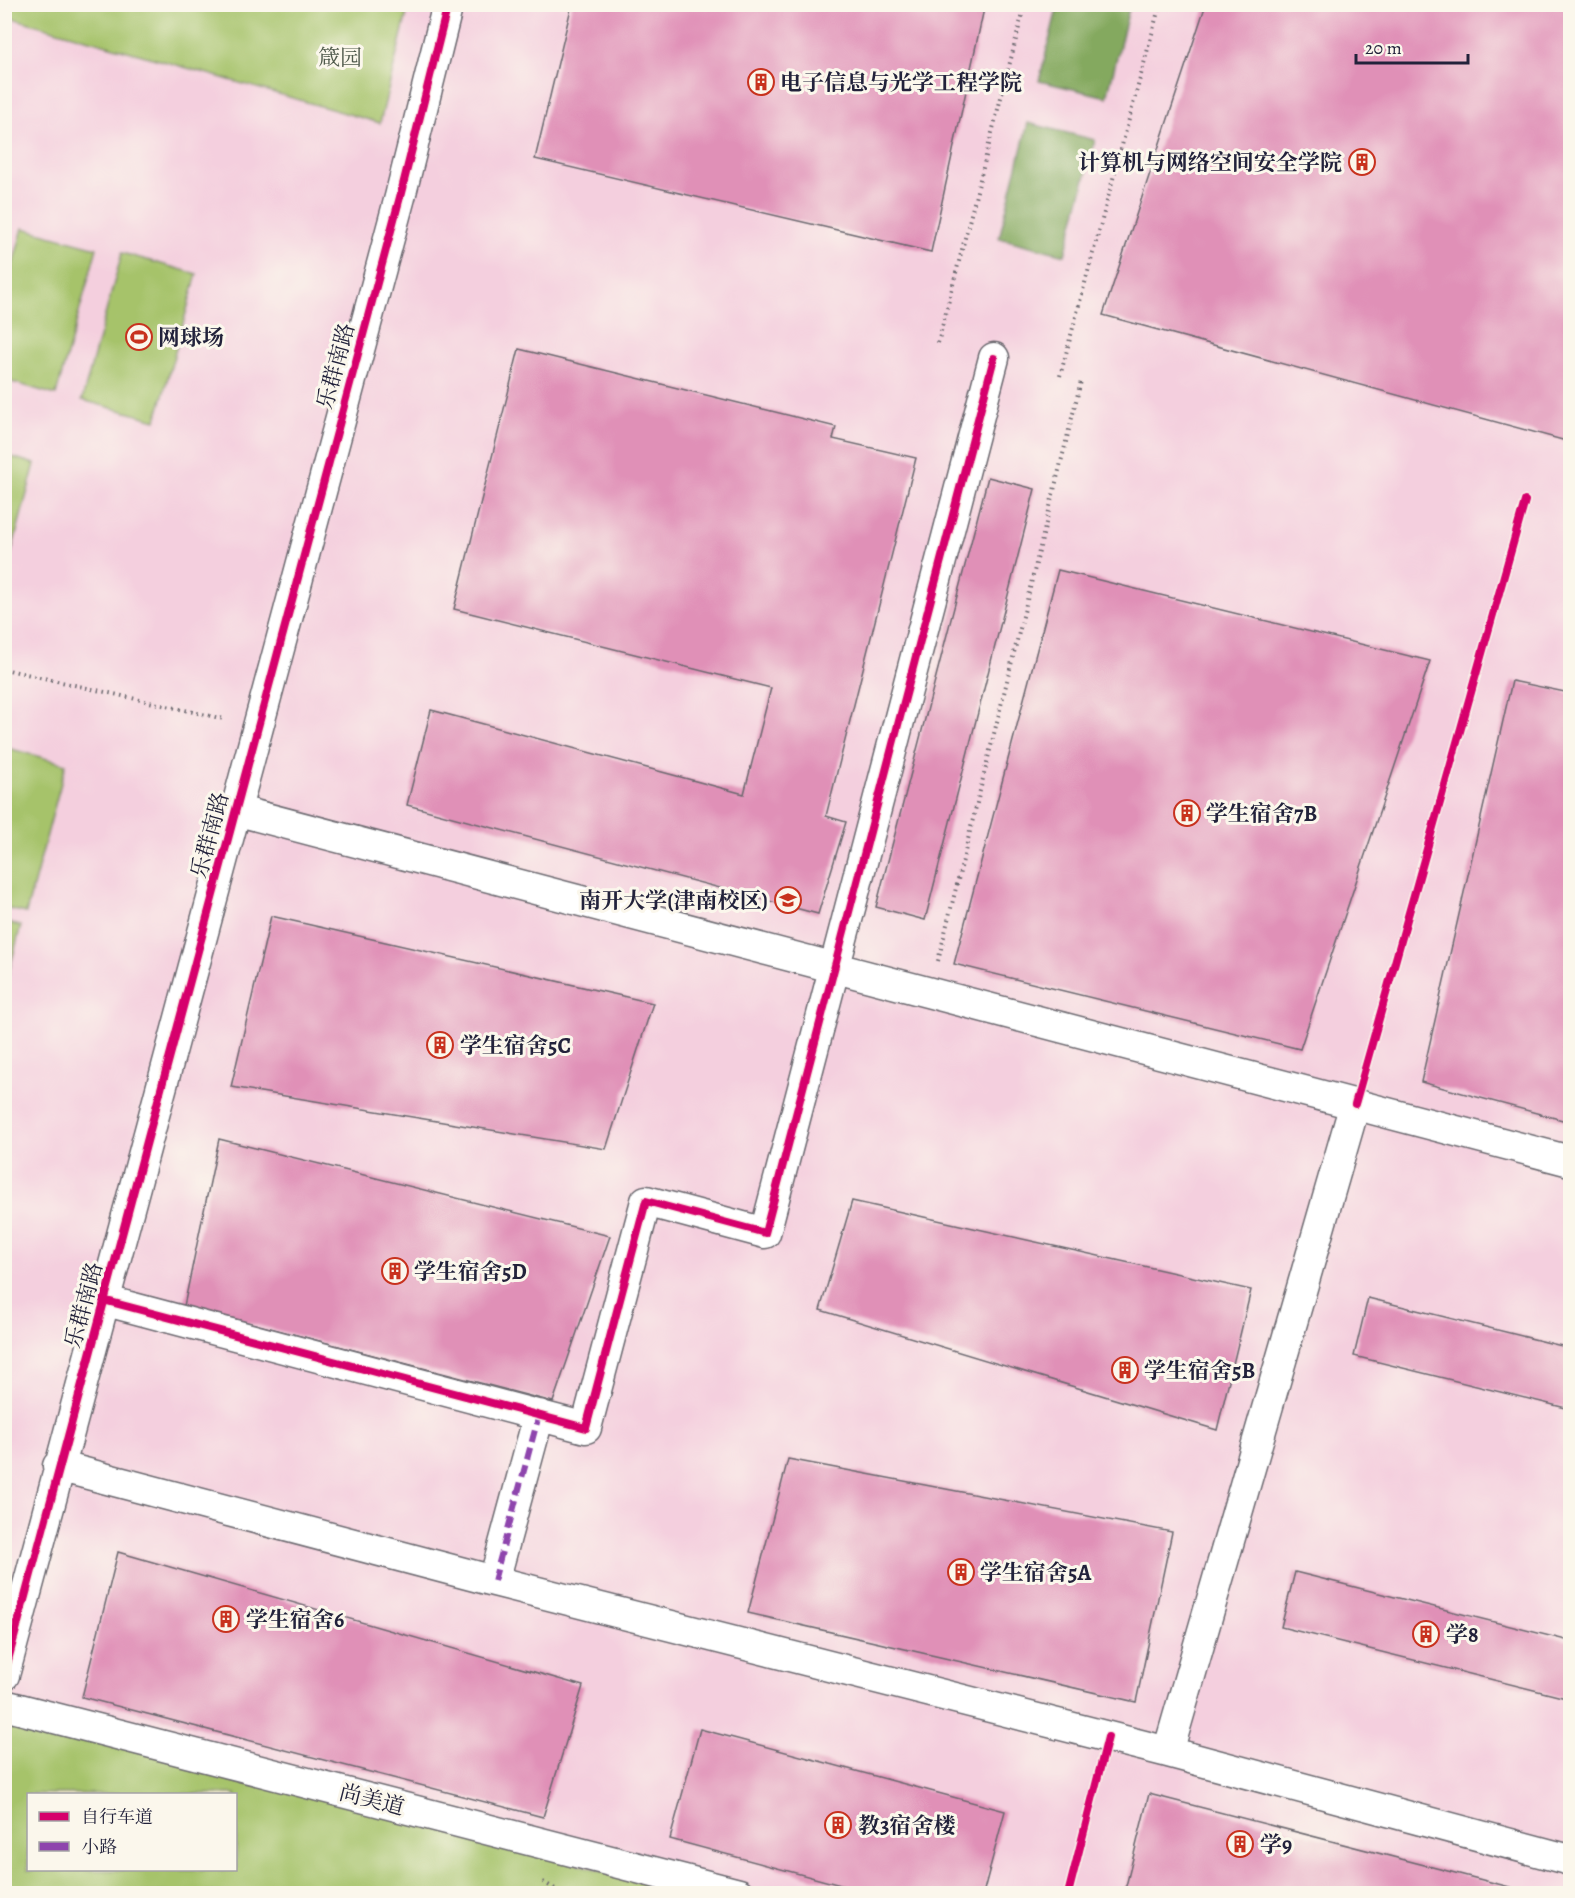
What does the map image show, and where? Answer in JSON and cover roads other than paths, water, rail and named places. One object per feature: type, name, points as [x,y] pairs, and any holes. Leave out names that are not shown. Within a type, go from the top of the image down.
[{"type":"street","name":"乐群南路","points":[[4,1675],[448,4]]},
{"type":"street","points":[[103,1299],[586,1428],[646,1201],[765,1233],[994,358]]},
{"type":"street","points":[[235,810],[1570,1161]]},
{"type":"street","points":[[1168,1752],[1355,1104]]},
{"type":"street","points":[[494,1581],[539,1415]]},
{"type":"street","points":[[58,1466],[494,1581],[1168,1752],[1570,1860]]},
{"type":"street","name":"尚美道","points":[[4,1705],[739,1893]]},
{"type":"place","name":"电子信息与光学工程学院","points":[[761,82]]},
{"type":"place","name":"计算机与网络空间安全学院","points":[[1362,162]]},
{"type":"place","name":"网球场","points":[[139,337]]},
{"type":"place","name":"学生宿舍7B","points":[[1187,813]]},
{"type":"place","name":"南开大学(津南校区)","points":[[788,900]]},
{"type":"place","name":"学生宿舍5C","points":[[440,1045]]},
{"type":"place","name":"学生宿舍5D","points":[[395,1271]]},
{"type":"place","name":"学生宿舍5B","points":[[1125,1370]]},
{"type":"place","name":"学生宿舍5A","points":[[961,1572]]},
{"type":"place","name":"学生宿舍6","points":[[226,1619]]},
{"type":"place","name":"学8","points":[[1426,1634]]},
{"type":"place","name":"教3宿舍楼","points":[[838,1825]]},
{"type":"place","name":"学9","points":[[1240,1844]]},
{"type":"park label","name":"箴园","points":[[340,57]]}]
